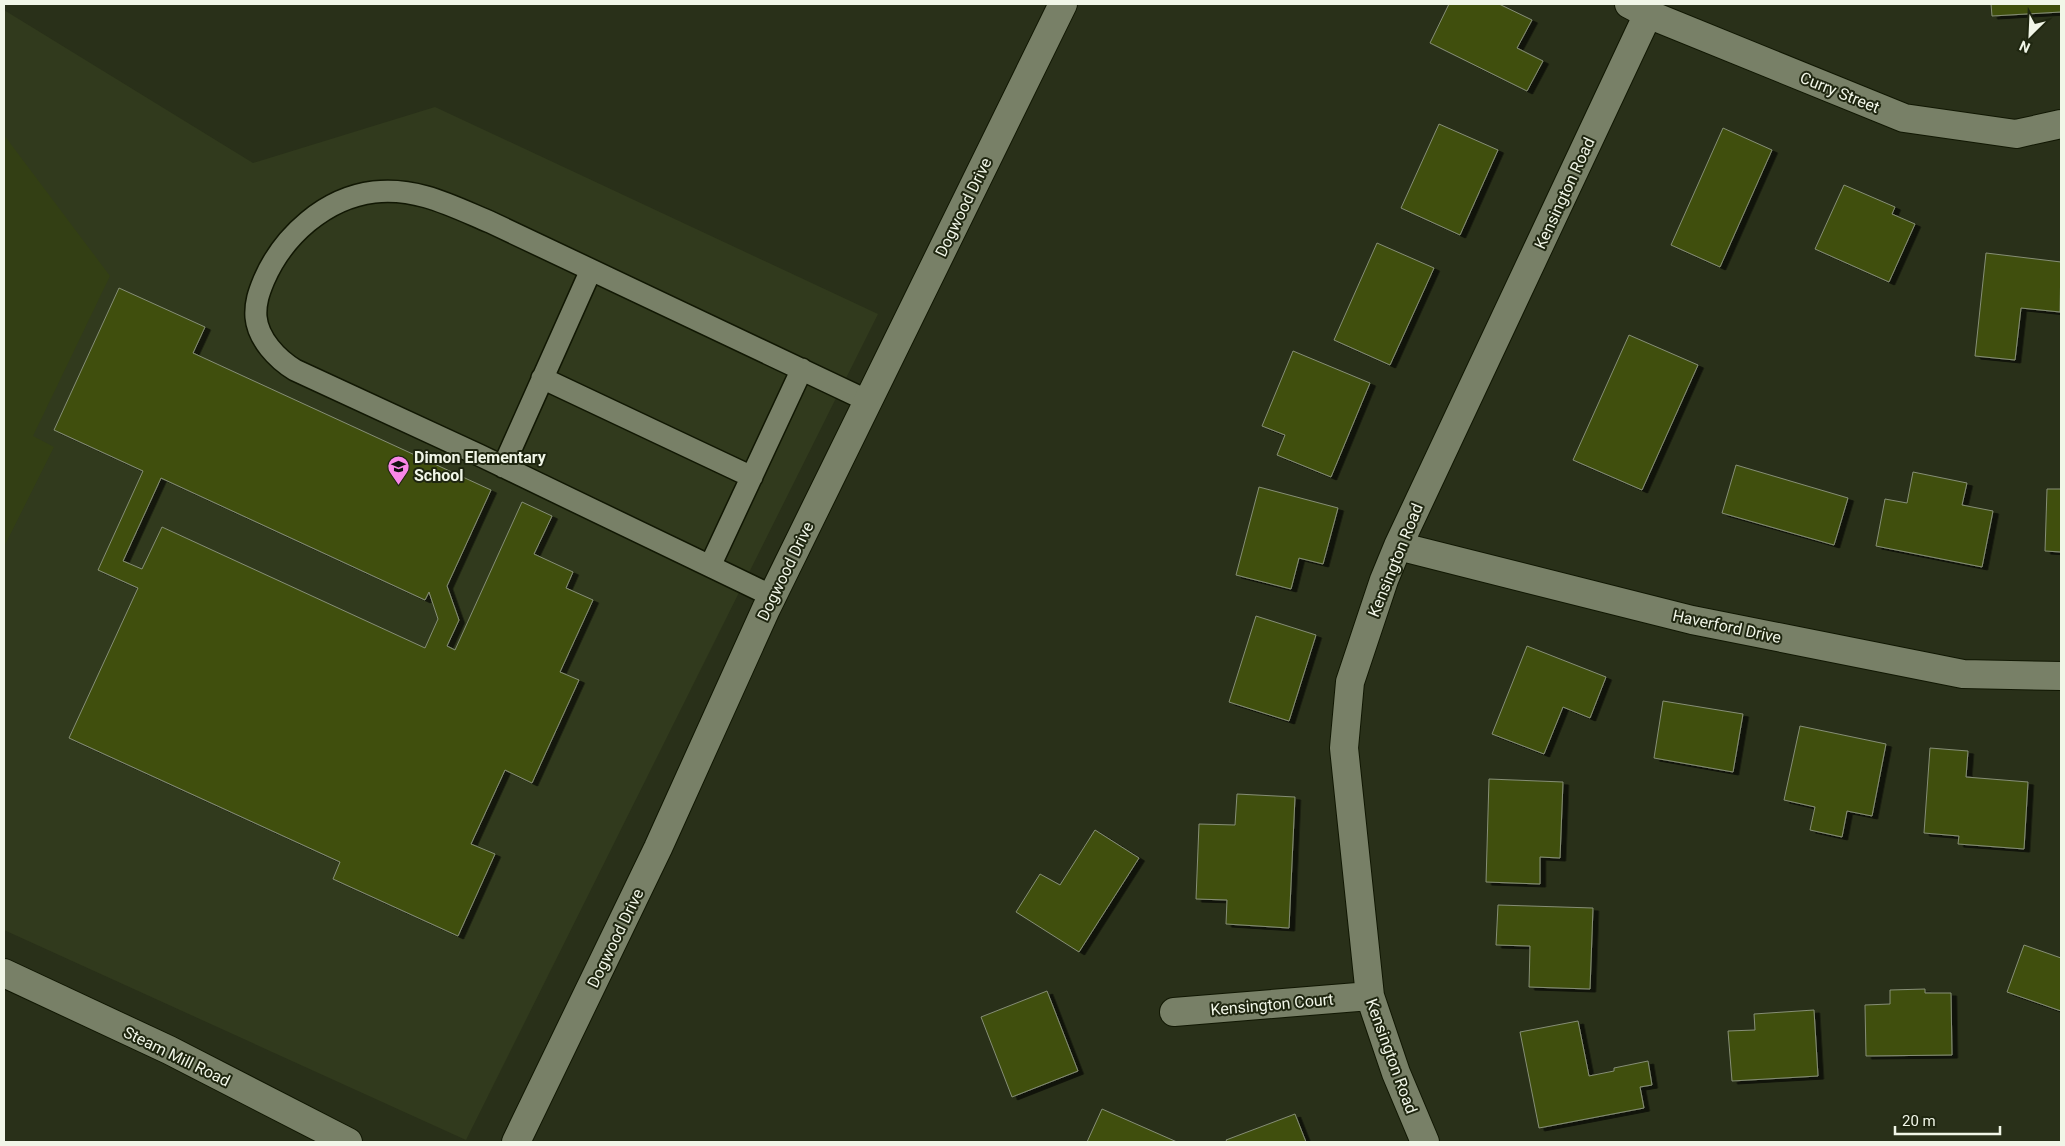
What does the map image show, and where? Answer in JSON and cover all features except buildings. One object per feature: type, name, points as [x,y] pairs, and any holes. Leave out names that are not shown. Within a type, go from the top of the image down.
[{"type":"street","name":"Dogwood Drive","points":[[516,1142],[658,848],[772,596],[1062,4]]},
{"type":"street","name":"Curry Street","points":[[1639,9],[1904,118],[2016,134],[2061,124]]},
{"type":"street","name":"Kensington Road","points":[[1425,1142],[1396,1073],[1370,996],[1344,748],[1350,682],[1384,580],[1398,546],[1639,9]]},
{"type":"street","name":"Haverford Drive","points":[[1398,546],[1692,620],[1963,674],[2061,676]]},
{"type":"street","name":"Steam Mill Road","points":[[4,973],[170,1050],[348,1142]]},
{"type":"street","name":"Kensington Court","points":[[1174,1012],[1370,996]]},
{"type":"lane","points":[[772,596],[282,362],[270,349],[256,319],[256,302],[271,264],[287,242],[310,220],[337,202],[358,195],[393,191],[418,194],[441,200],[868,401]]},
{"type":"lane","points":[[503,467],[590,270]]},
{"type":"lane","points":[[710,566],[802,369]]},
{"type":"lane","points":[[542,378],[752,477]]},
{"type":"shaded area","name":"Dimon Elementary School","points":[[4,10],[253,163],[435,107],[878,314],[466,1140],[4,930]]},
{"type":"shaded area","points":[[4,135],[110,276],[33,436],[54,447],[4,547]]},
{"type":"place","name":"Dimon Elementary School","points":[[398,485]]}]
